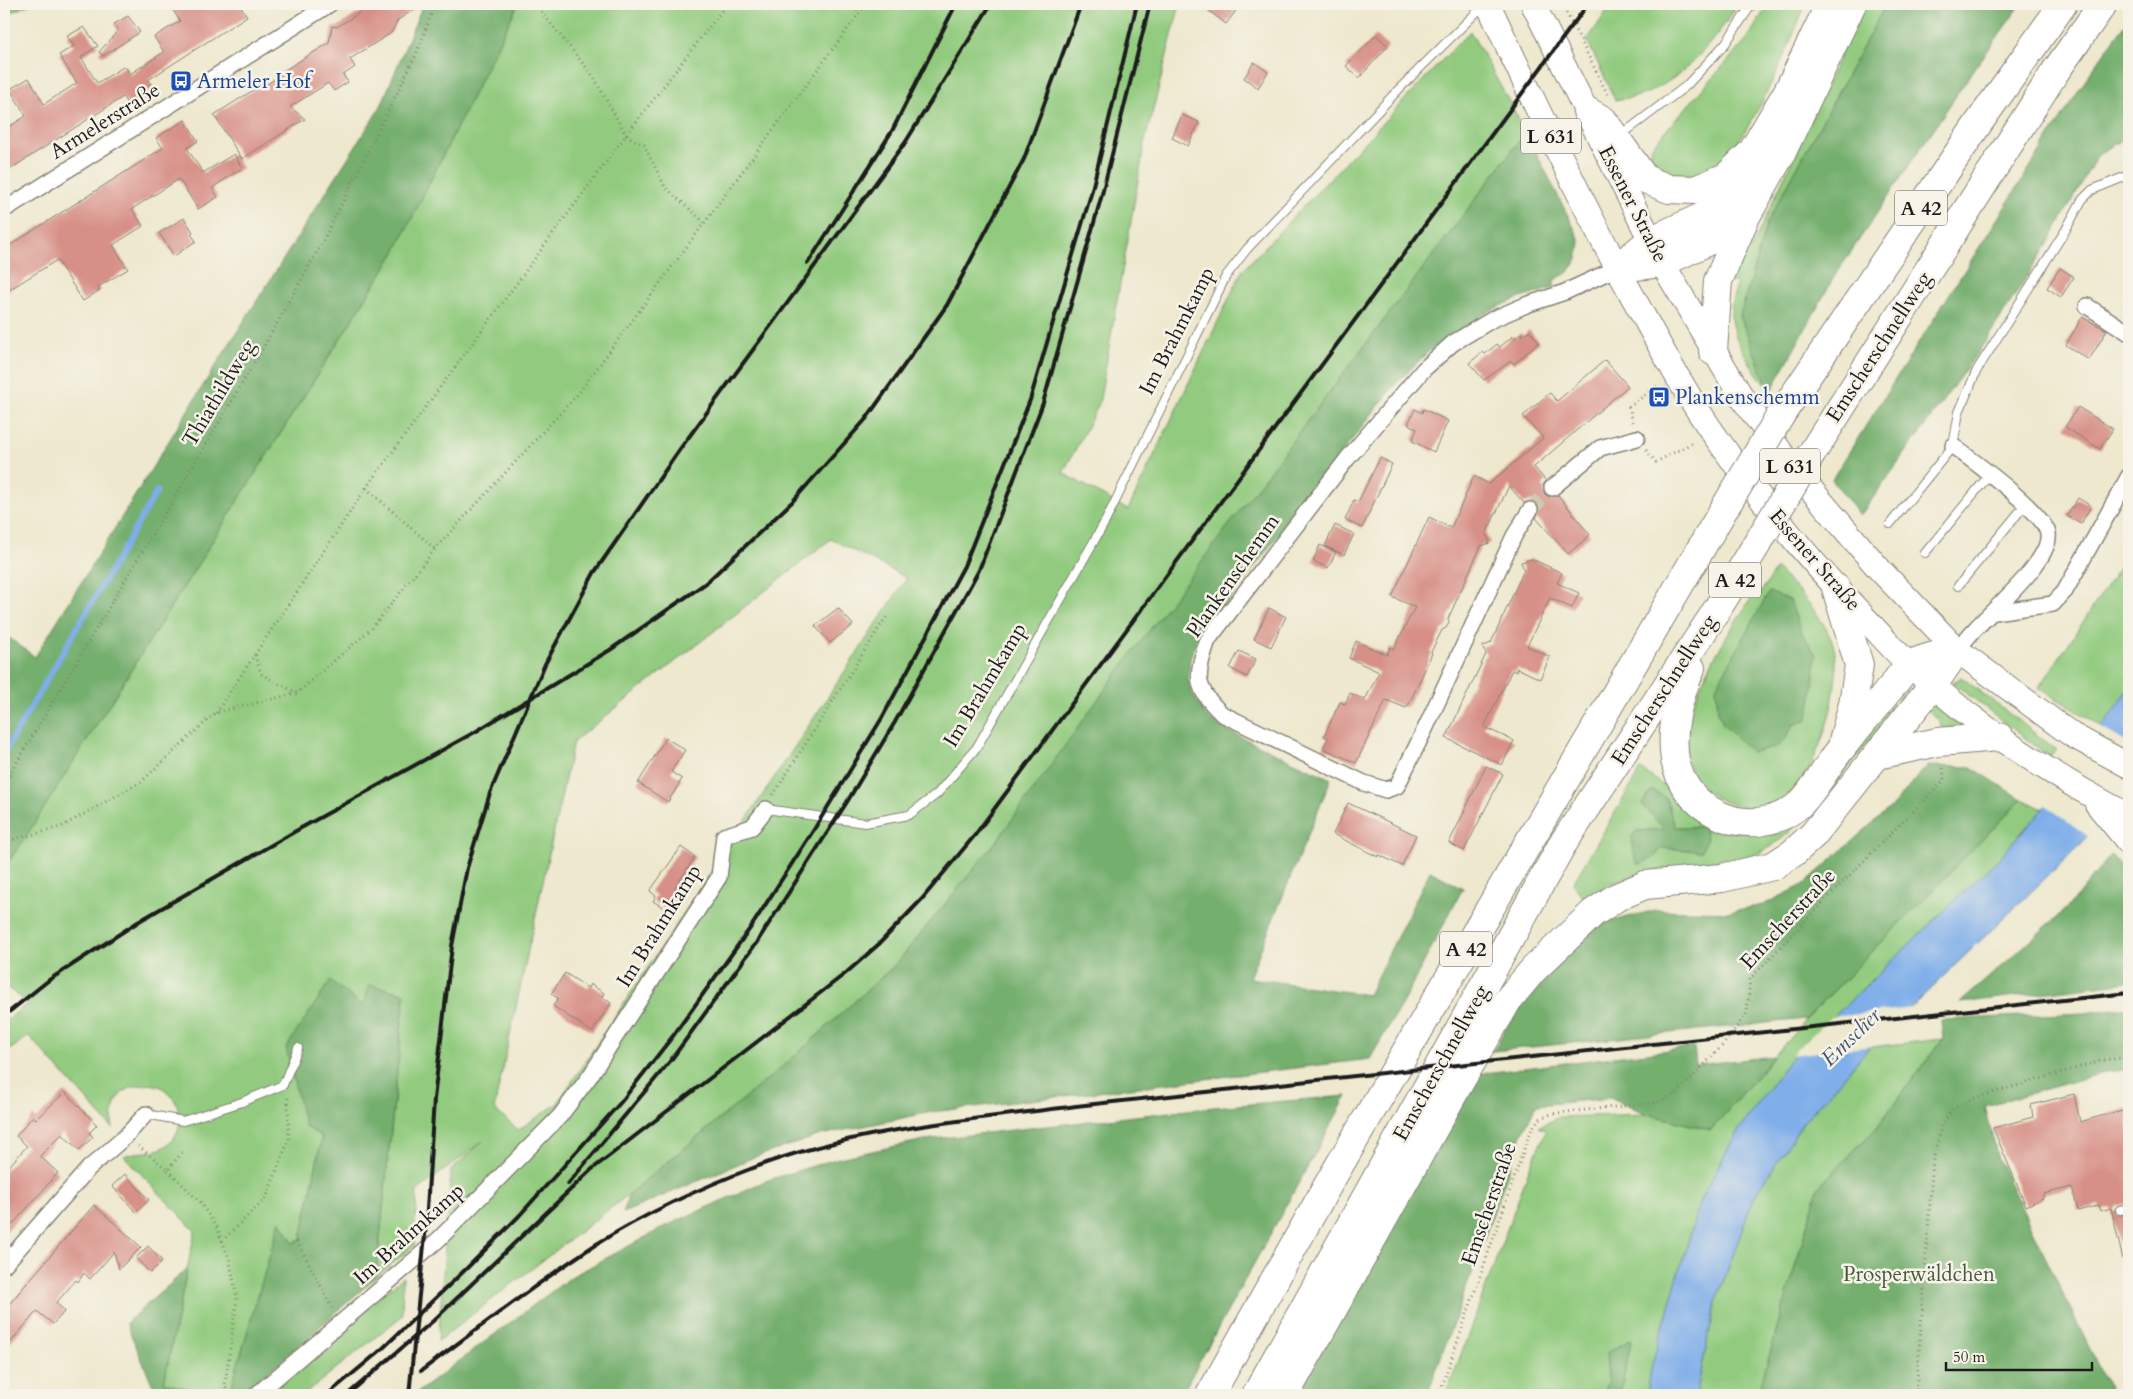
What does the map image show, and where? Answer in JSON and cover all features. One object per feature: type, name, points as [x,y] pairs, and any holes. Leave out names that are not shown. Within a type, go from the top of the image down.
[{"type":"highway","points":[[1587,111],[1603,120],[1645,179],[1669,188],[1695,190],[1726,177],[1752,152],[1789,89],[1830,4]]},
{"type":"highway","points":[[1713,351],[1718,282],[1748,213],[1781,154],[1852,4]]},
{"type":"highway","name":"A 42","points":[[1210,1395],[1329,1183],[1727,504],[1782,414],[1980,121],[2063,4]]},
{"type":"highway","name":"Emscherschnellweg","points":[[1256,1395],[1562,845],[1713,616],[1812,453],[2055,72],[2103,4]]},
{"type":"highway","points":[[1656,252],[1721,203],[1754,170],[1774,133],[1789,89]]},
{"type":"highway","points":[[1617,268],[1656,252],[1722,234],[1748,213]]},
{"type":"highway","points":[[1836,588],[1859,665],[1853,704],[1840,749]]},
{"type":"highway","points":[[1713,616],[1689,672],[1675,715],[1674,751],[1677,770],[1690,795],[1711,811],[1739,822],[1758,822],[1774,819],[1802,802],[1840,749],[1910,666],[1957,650]]},
{"type":"highway","points":[[1285,1395],[1508,1000],[1533,970],[1592,913],[1617,897],[1645,885],[1722,878],[1773,866],[1793,853],[1813,835],[1933,685],[1957,650]]},
{"type":"highway","points":[[1877,755],[1938,742],[2000,737]]},
{"type":"main road","name":"Essener Straße","points":[[1487,4],[1617,268],[1682,384],[1717,440],[1759,495],[1836,588],[1910,666],[2000,737],[2046,769],[2089,795],[2128,832]]},
{"type":"main road","name":"Essener Straße","points":[[1533,4],[1656,252],[1741,396],[1790,466],[1880,570],[1957,650],[2072,735],[2129,766]]},
{"type":"street","name":"Armelerstraße","points":[[4,210],[330,4]]},
{"type":"street","name":"Plankenschemm","points":[[1530,510],[1514,536],[1397,786],[1386,790],[1364,783],[1222,714],[1208,700],[1199,681],[1199,666],[1208,640],[1347,458],[1424,369],[1452,343],[1493,319],[1526,305],[1565,292],[1617,268]]},
{"type":"street","points":[[2087,306],[2129,333]]},
{"type":"street","points":[[1552,488],[1600,448],[1637,438]]},
{"type":"street","points":[[1953,446],[1990,474],[2025,505],[2042,521],[2048,534],[2045,548],[2022,582],[1957,650]]},
{"type":"street","points":[[1994,612],[2053,604],[2065,591],[2129,476]]},
{"type":"street","name":"Im Brahmkamp","points":[[256,1395],[439,1239],[560,1116],[590,1076],[719,877],[724,836],[752,827],[766,809]]},
{"type":"street","points":[[4,1265],[89,1168],[125,1137],[146,1114]]},
{"type":"lane","name":"Im Brahmkamp","points":[[766,809],[866,823],[909,815],[937,794],[977,747],[1106,520],[1226,276],[1247,249],[1380,109],[1487,4]]},
{"type":"lane","points":[[1616,138],[1627,132],[1686,86],[1725,44],[1752,4]]},
{"type":"lane","points":[[1890,524],[1953,446],[1959,412],[1965,393],[1977,370],[2065,231],[2082,200],[2092,190],[2129,175]]},
{"type":"lane","points":[[1925,553],[1990,474]]},
{"type":"lane","points":[[1958,586],[2025,505]]},
{"type":"lane","points":[[146,1114],[182,1121],[242,1102],[283,1085],[298,1048]]},
{"type":"lane","points":[[2120,1210],[2129,1208]]},
{"type":"path","name":"Thiathildweg","points":[[4,784],[263,348],[324,239],[416,55],[435,4]]},
{"type":"path","points":[[535,4],[594,76],[626,135],[644,145],[664,187],[704,222]]},
{"type":"path","points":[[4,842],[61,827],[140,782],[215,713],[366,488],[626,135],[727,4]]},
{"type":"path","points":[[848,4],[860,12]]},
{"type":"path","points":[[215,713],[297,693],[372,628],[435,549],[578,394],[866,4]]},
{"type":"path","points":[[366,488],[435,549]]},
{"type":"path","points":[[766,809],[774,793],[888,614]]},
{"type":"path","points":[[255,654],[261,674],[297,693]]},
{"type":"path","name":"Emscherstraße","points":[[1439,1395],[1529,1135],[1537,1120],[1547,1114],[1652,1103],[1677,1093],[1723,1045],[1747,1013],[1750,979],[1826,898],[1944,780],[1942,757],[1938,742]]},
{"type":"path","points":[[1916,1395],[1933,1160],[1943,1122],[1953,1109],[1968,1100],[2104,1060],[2129,1057]]},
{"type":"path","points":[[222,1241],[266,1198],[289,1139],[289,1100],[283,1085]]},
{"type":"path","points":[[125,1137],[168,1170],[200,1202],[217,1228],[229,1258],[237,1298],[225,1384],[228,1395]]},
{"type":"path","points":[[168,1170],[183,1151]]},
{"type":"path","points":[[297,1241],[340,1324]]},
{"type":"green space","points":[[4,4],[30,4],[4,16]]},
{"type":"green space","points":[[423,4],[518,4],[395,252],[25,838],[4,868],[4,634],[35,657],[216,365],[381,106]]},
{"type":"green space","points":[[518,4],[1180,4],[1145,141],[1099,404],[1063,473],[1128,510],[1242,271],[1470,31],[1526,132],[996,842],[896,964],[787,1063],[629,1194],[438,1341],[451,1170],[483,1141],[417,1191],[414,1246],[376,1277],[405,993],[365,1007],[299,1097],[305,1126],[322,1137],[301,1239],[293,1243],[280,1221],[229,1395],[216,1395],[164,1383],[195,1231],[124,1156],[159,1149],[172,1141],[179,1125],[180,1116],[178,1108],[174,1100],[161,1087],[149,1084],[133,1087],[121,1094],[114,1106],[113,1129],[29,1036],[4,1054],[4,1022],[28,1003],[4,985],[4,868],[25,838],[395,252]],"holes":[[[831,539],[907,578],[557,1104],[518,1130],[494,1109],[573,742]]]},
{"type":"green space","points":[[1612,4],[1738,4],[1709,44],[1674,78],[1645,94],[1615,100],[1587,40]]},
{"type":"green space","points":[[1768,4],[1806,4],[1761,104],[1729,154],[1711,171],[1693,180],[1681,179],[1675,176],[1662,168],[1648,155],[1652,146],[1748,38]]},
{"type":"green space","points":[[1864,4],[1886,4],[1767,223],[1740,316],[1770,393],[1748,360],[1735,334],[1731,310],[1737,284],[1729,280],[1750,251]]},
{"type":"green space","points":[[1886,4],[2021,4],[1968,78],[1834,277],[1770,393],[1740,316],[1767,223]]},
{"type":"green space","points":[[2129,19],[2129,136],[2098,154],[2046,247],[1983,345],[1860,516],[1832,479],[2094,67]]},
{"type":"green space","points":[[1526,132],[1580,240],[1577,260],[1574,265],[1561,277],[1554,280],[1554,288],[1517,299],[1489,311],[1429,351],[1394,386],[1294,514],[1194,647],[1190,659],[1188,680],[1191,691],[1207,718],[1228,731],[1331,779],[1249,978],[1368,995],[1430,871],[1463,888],[1404,1000],[1370,1059],[932,1112],[821,1135],[752,1158],[623,1213],[629,1194],[787,1063],[896,964],[996,842],[1114,677]]},
{"type":"green space","points":[[2129,553],[2129,689],[2103,727],[2039,688]]},
{"type":"green space","points":[[1776,569],[1809,603],[1823,623],[1833,644],[1836,661],[1832,705],[1816,753],[1806,774],[1793,790],[1780,800],[1756,807],[1748,807],[1731,804],[1715,797],[1695,778],[1686,754],[1688,726],[1696,697],[1725,639],[1754,594],[1757,598]],"holes":[[[1790,600],[1800,630],[1816,655],[1807,719],[1793,725]]]},
{"type":"green space","points":[[1769,592],[1790,600],[1800,630],[1816,655],[1812,698],[1807,719],[1793,725],[1781,743],[1772,748],[1751,752],[1723,724],[1718,711],[1716,687]]},
{"type":"green space","points":[[1961,677],[2057,750],[2050,757],[1953,683]]},
{"type":"green space","points":[[1889,699],[1898,707],[1810,812],[1784,837],[1753,856],[1720,865],[1677,867],[1635,875],[1596,891],[1584,899],[1573,883],[1641,769],[1688,804],[1759,829]],"holes":[[[1666,798],[1675,827],[1703,827],[1701,851],[1663,848],[1651,859],[1635,858],[1636,852],[1665,829]]]},
{"type":"green space","points":[[1931,700],[1963,728],[1941,727],[1940,721],[1924,707]]},
{"type":"green space","points":[[1927,766],[1971,767],[2022,799],[1806,1019],[1493,1051],[1528,988],[1596,925],[1656,910],[1727,912],[1763,905],[1803,885],[1894,804]]},
{"type":"green space","points":[[1652,790],[1666,798],[1675,827],[1704,827],[1707,839],[1701,851],[1663,848],[1651,859],[1638,865],[1632,837],[1636,831],[1664,829],[1642,804]]},
{"type":"green space","points":[[2022,799],[2043,809],[1999,858],[1791,1058],[1739,1129],[1701,1198],[1652,1364],[1647,1395],[1446,1395],[1529,1170],[1546,1131],[1538,1127],[1559,1117],[1647,1114],[1711,1130],[1806,1019]]},
{"type":"green space","points":[[2111,855],[2129,874],[2129,982],[1960,1003],[2068,907]]},
{"type":"green space","points":[[330,981],[364,1006],[369,985],[405,993],[376,1277],[245,1393],[242,1395],[229,1395],[280,1220],[293,1243],[301,1239],[322,1137],[305,1126],[286,1048]]},
{"type":"green space","name":"Prosperwäldchen","points":[[2129,1007],[2129,1069],[2107,1072],[1985,1106],[1998,1159],[2112,1395],[1758,1395],[1818,1188],[1877,1127],[1943,1039],[1941,1020],[2084,1013]]},
{"type":"green space","points":[[1943,1039],[1877,1127],[1818,1188],[1758,1395],[1696,1395],[1716,1302],[1754,1197],[1802,1124],[1870,1047]]},
{"type":"green space","points":[[1694,1047],[1696,1065],[1774,1056],[1711,1130],[1647,1114],[1612,1098],[1536,1105],[1522,1134],[1427,1395],[1295,1395],[1477,1074]]},
{"type":"green space","points":[[1347,1096],[1181,1395],[414,1395],[571,1277],[666,1226],[765,1181],[839,1158],[925,1140],[1214,1107]]},
{"type":"green space","points":[[187,1269],[164,1383],[216,1395],[157,1395],[126,1323]]},
{"type":"green space","points":[[403,1277],[402,1316],[303,1395],[267,1395]]},
{"type":"green space","points":[[1632,1339],[1620,1395],[1602,1395],[1608,1381],[1606,1353]]},
{"type":"water","name":"Emscher","points":[[2129,689],[2129,778],[2082,843],[1870,1047],[1802,1124],[1754,1197],[1716,1302],[1696,1395],[1647,1395],[1652,1364],[1701,1198],[1739,1129],[1791,1058],[1999,858],[2043,809]]},
{"type":"pier","points":[[2100,727],[2129,744],[2129,782],[2089,837],[2044,804]]},
{"type":"pier","points":[[1913,1008],[1874,1046],[1791,1055],[1831,1017]]},
{"type":"building","points":[[169,4],[239,4],[247,16],[148,80],[155,90],[139,101],[129,107],[123,97],[4,173],[4,130],[26,116],[10,89],[29,78],[44,104],[77,83],[59,55],[74,46],[67,36],[84,27],[98,46],[81,57],[97,83],[125,66],[130,74],[164,52],[154,37],[180,21]]},
{"type":"building","points":[[373,4],[422,4],[398,20],[391,33],[350,59],[355,67],[343,75],[348,82],[334,91],[328,83],[290,107],[305,119],[242,159],[214,115],[255,89],[256,91],[281,75],[280,73],[329,43],[332,26],[337,27]]},
{"type":"building","points":[[1200,4],[1241,4],[1226,24]]},
{"type":"building","points":[[128,16],[140,32],[103,56],[99,52],[118,31],[114,24]]},
{"type":"building","points":[[1376,35],[1388,46],[1359,78],[1346,66]]},
{"type":"building","points":[[1254,62],[1268,72],[1258,88],[1244,78]]},
{"type":"building","points":[[1182,115],[1199,122],[1188,146],[1172,138]]},
{"type":"building","points":[[185,120],[198,141],[187,148],[203,173],[234,154],[242,168],[212,188],[218,197],[198,209],[179,179],[132,209],[143,226],[113,245],[128,269],[98,287],[100,290],[83,301],[57,260],[4,293],[4,249],[163,148],[156,138]]},
{"type":"building","points":[[184,218],[193,232],[191,234],[196,241],[174,256],[159,233]]},
{"type":"building","points":[[2060,268],[2074,277],[2061,297],[2047,288]]},
{"type":"building","points":[[2082,317],[2107,330],[2089,360],[2066,345]]},
{"type":"building","points":[[1529,330],[1539,342],[1514,364],[1511,361],[1484,380],[1469,363],[1483,352],[1485,354],[1497,344],[1500,347],[1513,336],[1515,338],[1521,333],[1523,336]]},
{"type":"building","points":[[1605,360],[1628,386],[1534,467],[1546,481],[1543,485],[1545,494],[1549,497],[1558,495],[1590,535],[1568,554],[1536,518],[1539,511],[1538,505],[1531,501],[1524,503],[1509,486],[1486,534],[1490,543],[1481,546],[1448,619],[1449,623],[1442,630],[1431,652],[1409,704],[1406,708],[1386,700],[1356,763],[1323,748],[1328,738],[1324,736],[1340,702],[1345,704],[1350,693],[1365,700],[1379,672],[1349,658],[1356,641],[1387,655],[1390,647],[1394,649],[1415,607],[1392,597],[1429,517],[1451,528],[1474,476],[1489,484],[1543,438],[1523,416],[1550,393],[1557,401]]},
{"type":"building","points":[[2078,407],[2113,429],[2100,449],[2065,427]]},
{"type":"building","points":[[1415,409],[1422,413],[1423,409],[1448,421],[1434,452],[1412,441],[1417,429],[1408,424]]},
{"type":"building","points":[[1380,458],[1392,464],[1362,528],[1345,520],[1354,500],[1358,502]]},
{"type":"building","points":[[2078,498],[2091,506],[2081,524],[2067,516]]},
{"type":"building","points":[[1335,525],[1354,534],[1344,555],[1325,546]]},
{"type":"building","points":[[1320,545],[1336,552],[1328,568],[1313,561]]},
{"type":"building","points":[[1532,559],[1562,573],[1557,583],[1579,593],[1572,608],[1550,598],[1527,646],[1550,657],[1540,679],[1517,668],[1516,672],[1512,670],[1484,727],[1514,741],[1502,765],[1446,738],[1486,654],[1482,647],[1491,643],[1524,570],[1521,562]]},
{"type":"building","points":[[838,608],[853,625],[830,643],[815,626]]},
{"type":"building","points":[[1269,608],[1286,617],[1271,647],[1254,639]]},
{"type":"building","points":[[1239,651],[1256,659],[1247,677],[1230,668]]},
{"type":"building","points":[[666,738],[685,750],[671,772],[682,779],[668,802],[638,783]]},
{"type":"building","points":[[1486,766],[1503,774],[1464,851],[1449,843]]},
{"type":"building","points":[[1348,803],[1416,835],[1402,866],[1379,855],[1378,857],[1333,834]]},
{"type":"building","points":[[681,847],[695,857],[675,887],[683,893],[670,912],[653,901],[656,896],[650,891]]},
{"type":"building","points":[[565,973],[588,988],[590,984],[604,993],[602,997],[611,1003],[592,1032],[553,1006],[558,998],[551,994]]},
{"type":"building","points":[[65,1092],[97,1125],[89,1133],[93,1137],[79,1150],[62,1134],[40,1156],[58,1173],[4,1234],[4,1172],[27,1146],[16,1136],[33,1116],[36,1119]]},
{"type":"building","points":[[2074,1094],[2080,1122],[2129,1108],[2129,1203],[2117,1206],[2114,1211],[2119,1215],[2129,1214],[2129,1259],[2123,1260],[2111,1208],[2101,1211],[2099,1205],[2078,1211],[2072,1187],[2043,1194],[2043,1198],[2026,1206],[1993,1128],[2033,1117],[2031,1105]]},
{"type":"building","points":[[125,1174],[149,1200],[136,1212],[112,1186]]},
{"type":"building","points":[[94,1205],[141,1247],[119,1269],[114,1252],[90,1279],[84,1273],[78,1282],[76,1280],[56,1303],[65,1311],[53,1324],[37,1311],[4,1350],[4,1310]]},
{"type":"building","points":[[148,1246],[162,1261],[150,1273],[136,1258]]},
{"type":"waterway","points":[[4,753],[157,491]]},
{"type":"tunnel","points":[[1530,510],[1552,488]]},
{"type":"railway","points":[[808,263],[892,131],[956,4]]},
{"type":"railway","points":[[409,1395],[426,1225],[434,1099],[452,946],[467,868],[490,793],[545,664],[594,573],[680,449],[905,143],[991,4]]},
{"type":"railway","points":[[4,1016],[49,980],[141,920],[301,828],[475,732],[610,650],[706,583],[792,502],[866,419],[947,305],[1024,159],[1081,4]]},
{"type":"railway","points":[[327,1395],[381,1350],[466,1269],[519,1216],[621,1102],[673,1036],[751,927],[813,831],[882,718],[964,566],[1030,400],[1091,194],[1137,4]]},
{"type":"railway","points":[[568,1184],[671,1060],[757,942],[847,802],[895,722],[979,570],[1043,403],[1101,198],[1150,4]]},
{"type":"railway","points":[[347,1395],[433,1321],[591,1170],[846,973],[879,944],[922,899],[975,835],[1588,4]]},
{"type":"railway","points":[[421,1371],[551,1275],[595,1245],[634,1222],[675,1201],[758,1166],[796,1153],[875,1134],[956,1121],[1076,1106],[2129,993]]},
{"type":"place","name":"Armeler Hof","points":[[181,81]]},
{"type":"place","name":"Plankenschemm","points":[[1659,397]]}]
